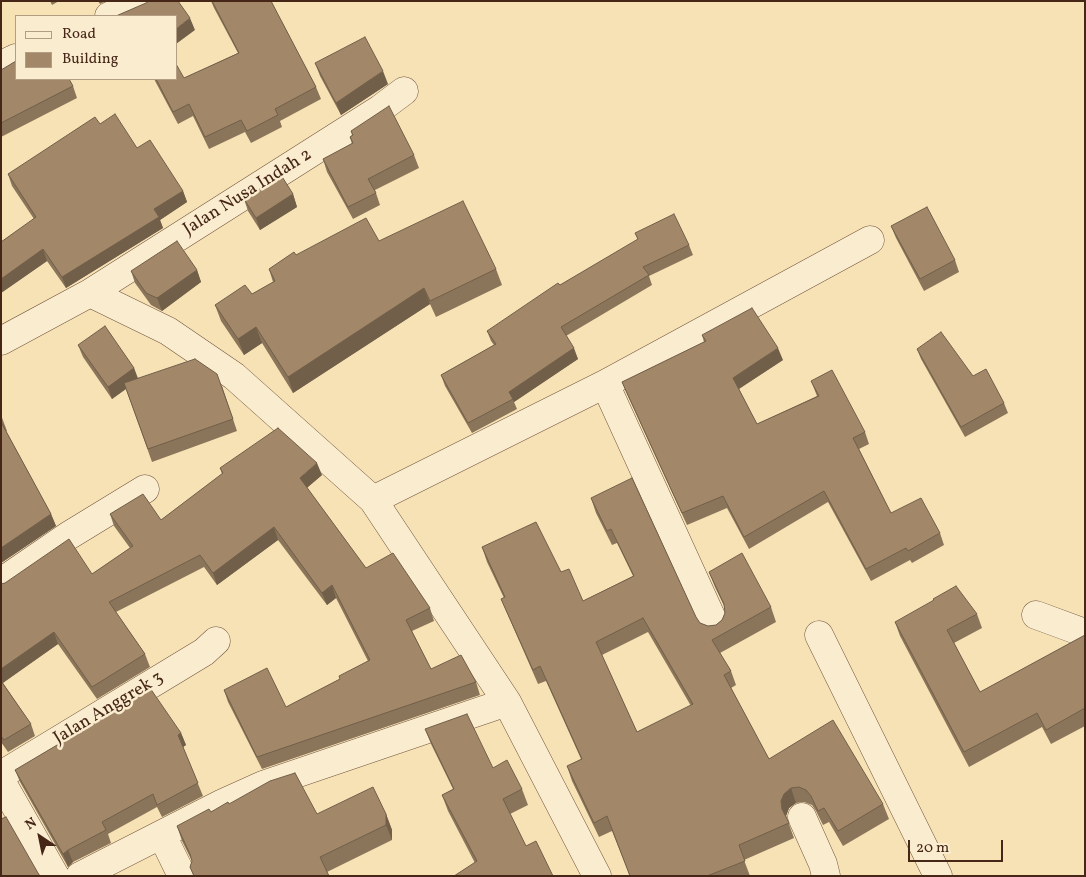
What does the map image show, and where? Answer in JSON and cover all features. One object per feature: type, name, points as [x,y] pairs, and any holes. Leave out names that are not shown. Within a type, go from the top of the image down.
[{"type":"street","points":[[111,15],[144,1]]},
{"type":"street","points":[[1,65],[15,58]]},
{"type":"street","name":"Jalan Nusa Indah 2","points":[[2,338],[90,293],[380,110],[404,91]]},
{"type":"street","points":[[374,500],[605,384],[870,240]]},
{"type":"street","points":[[90,293],[168,331],[234,376],[374,500],[507,702],[597,876]]},
{"type":"street","points":[[605,384],[715,625]]},
{"type":"street","points":[[1,582],[68,536],[145,489]]},
{"type":"street","points":[[1036,615],[1085,633]]},
{"type":"street","points":[[819,635],[938,876]]},
{"type":"street","name":"Jalan Anggrek 3","points":[[1,775],[204,652],[216,641]]},
{"type":"street","points":[[80,876],[223,802],[262,785],[507,702]]},
{"type":"street","points":[[1,781],[55,876]]},
{"type":"street","points":[[802,817],[824,864],[826,876]]},
{"type":"street","points":[[162,835],[182,876]]},
{"type":"building","points":[[149,1],[178,1],[190,18],[178,27],[178,15],[118,15]]},
{"type":"building","points":[[212,1],[271,1],[316,87],[275,109],[278,115],[247,131],[241,120],[205,137],[189,104],[173,112],[157,80],[178,80],[178,68],[184,78],[239,53]]},
{"type":"building","points":[[365,37],[383,71],[336,103],[315,63]]},
{"type":"building","points":[[15,62],[15,80],[70,80],[73,86],[1,123],[1,70]]},
{"type":"building","points":[[389,106],[414,155],[368,179],[376,193],[348,207],[323,159],[353,143],[350,137],[353,135],[351,131]]},
{"type":"building","points":[[115,114],[137,148],[150,140],[183,191],[154,209],[159,217],[62,277],[43,249],[1,279],[1,242],[36,217],[8,174],[95,117],[100,124]]},
{"type":"building","points":[[281,175],[293,194],[256,218],[244,199]]},
{"type":"building","points":[[463,201],[496,269],[430,301],[424,288],[288,377],[256,327],[238,339],[215,305],[245,285],[252,294],[275,281],[269,269],[294,252],[296,255],[366,218],[379,241]]},
{"type":"building","points":[[927,207],[955,260],[920,279],[891,226]]},
{"type":"building","points":[[674,214],[689,245],[643,267],[649,275],[561,327],[574,348],[509,392],[513,399],[468,423],[441,375],[496,344],[487,331],[558,283],[560,285],[638,239],[635,233]]},
{"type":"building","points":[[177,241],[197,270],[157,298],[146,293],[131,271]]},
{"type":"building","points":[[752,308],[778,348],[733,378],[757,424],[819,396],[811,381],[832,370],[865,432],[853,438],[891,513],[921,498],[940,533],[908,551],[906,548],[866,569],[824,491],[744,537],[723,496],[682,513],[622,382],[706,341],[702,335]]},
{"type":"building","points":[[105,326],[134,368],[108,387],[78,345]]},
{"type":"building","points":[[941,332],[973,376],[986,369],[1004,403],[961,427],[917,349]]},
{"type":"building","points":[[195,359],[217,374],[233,419],[148,449],[124,383]]},
{"type":"building","points":[[1,422],[51,514],[1,548]]},
{"type":"building","points":[[278,428],[317,463],[300,478],[366,568],[393,553],[430,608],[406,620],[431,669],[461,655],[476,682],[257,757],[224,690],[267,668],[286,707],[340,679],[339,676],[370,660],[332,585],[322,593],[274,527],[213,573],[200,555],[109,602],[145,654],[92,687],[54,632],[1,669],[1,584],[69,539],[92,574],[133,546],[110,514],[143,494],[161,520],[223,473],[220,468]]},
{"type":"building","points":[[632,478],[696,617],[700,623],[708,626],[716,625],[722,620],[725,613],[724,604],[709,572],[742,553],[771,607],[712,640],[731,671],[724,675],[769,759],[833,720],[883,804],[838,831],[824,808],[818,811],[806,790],[799,787],[791,788],[784,794],[781,801],[782,809],[789,823],[739,845],[745,861],[707,876],[630,876],[607,816],[594,823],[567,766],[582,759],[540,666],[533,670],[501,599],[505,597],[482,547],[536,522],[561,572],[569,569],[583,601],[634,576],[611,529],[607,531],[591,498]],"holes":[[[643,618],[693,704],[637,732],[596,642]]]},
{"type":"building","points":[[956,586],[977,614],[947,630],[980,692],[1085,635],[1085,708],[1046,730],[1037,713],[964,752],[895,622]]},
{"type":"building","points":[[1,681],[31,724],[4,740],[1,736]]},
{"type":"building","points":[[150,688],[181,733],[178,735],[198,783],[157,805],[153,794],[102,822],[106,830],[63,854],[15,770]]},
{"type":"building","points":[[467,714],[493,768],[507,760],[522,789],[503,799],[526,846],[536,841],[553,876],[454,876],[477,861],[442,795],[454,789],[425,729]]},
{"type":"building","points":[[295,773],[317,814],[373,787],[386,814],[386,825],[320,857],[329,876],[194,876],[190,867],[192,861],[190,854],[177,826],[209,809],[211,812],[228,802],[229,804],[270,781]]},
{"type":"building","points":[[6,817],[40,876],[1,876],[1,819]]}]
